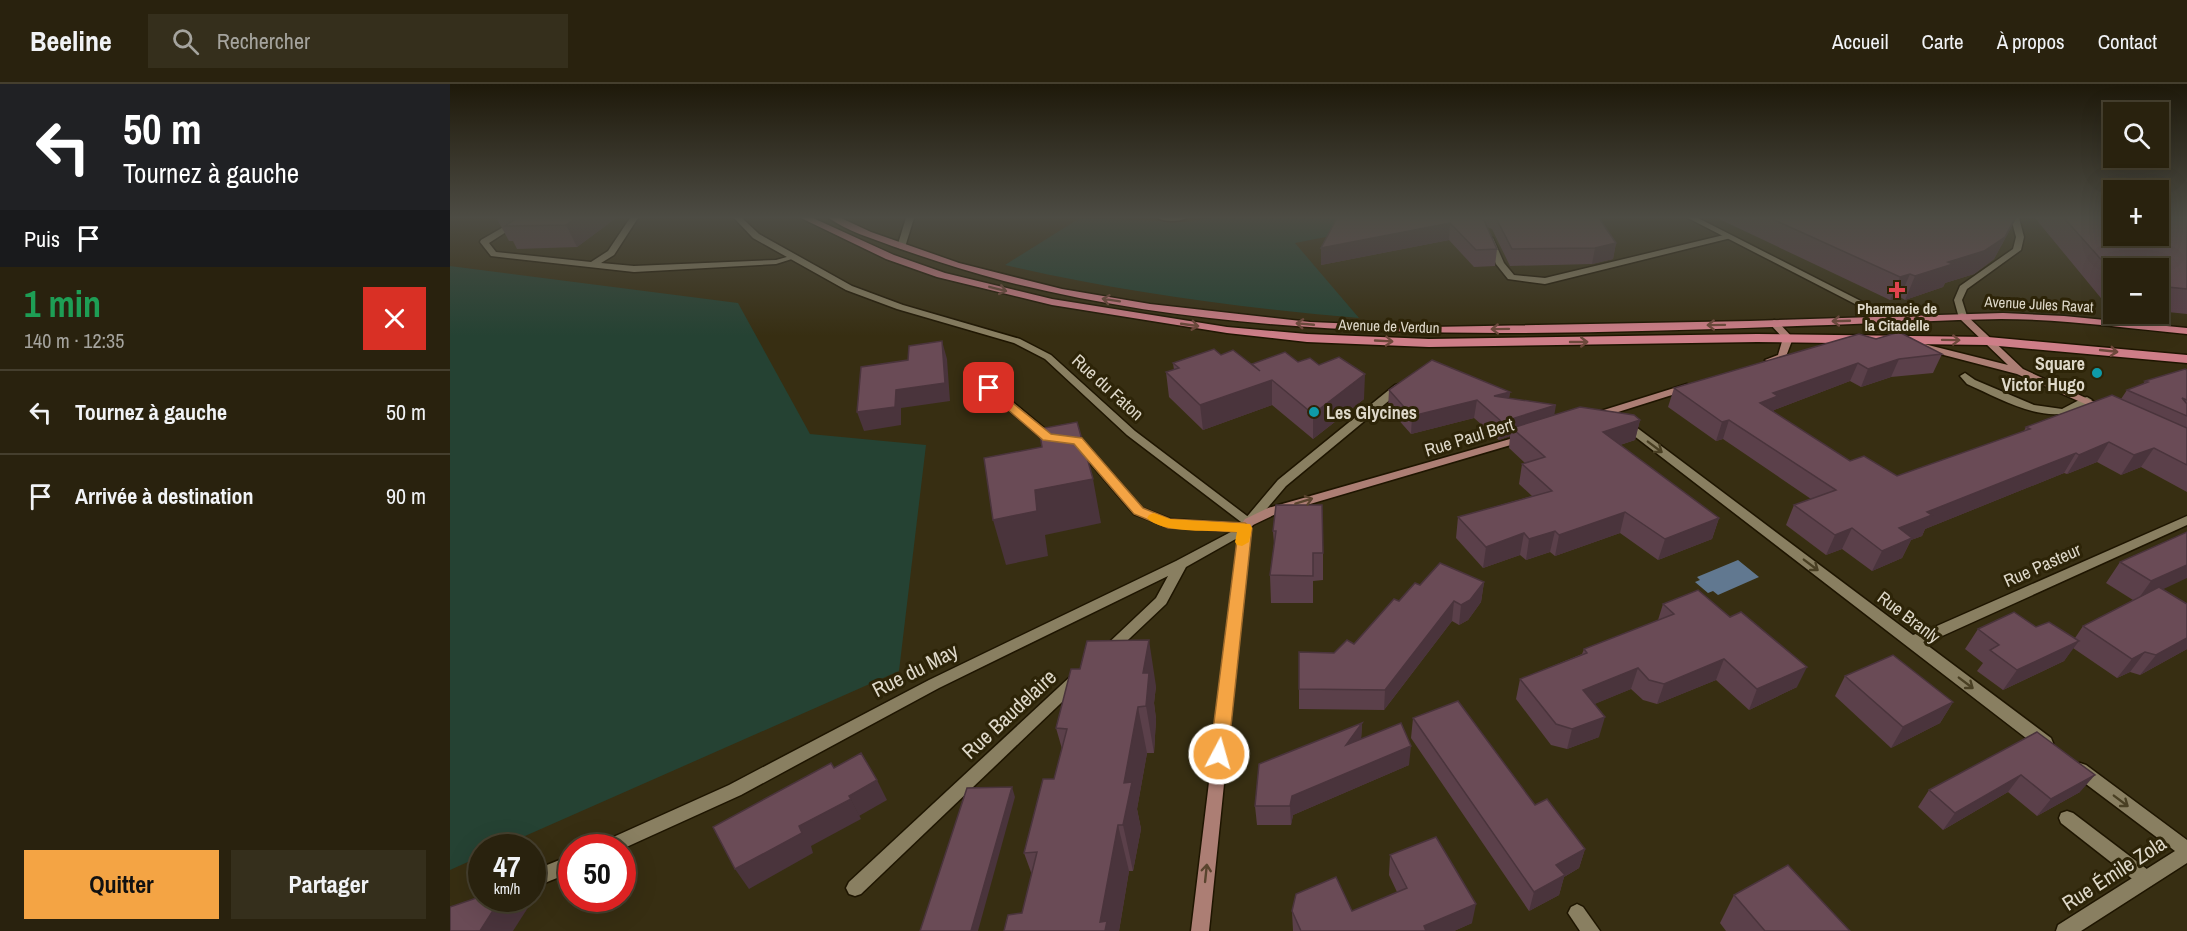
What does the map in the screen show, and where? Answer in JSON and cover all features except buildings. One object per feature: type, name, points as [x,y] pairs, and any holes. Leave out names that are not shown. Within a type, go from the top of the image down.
[{"type":"main road","name":"Avenue de Verdun","points":[[891,258],[941,275],[1053,302],[1141,318],[1307,338],[1429,343],[1788,338],[1988,341]]},
{"type":"main road","name":"Avenue de Verdun","points":[[933,258],[1062,292],[1150,307],[1310,325],[1430,330],[1774,324],[1962,316]]},
{"type":"main road","points":[[1962,316],[2019,371]]},
{"type":"main road","name":"Avenue Jules Ravat","points":[[1962,316],[2064,319],[2187,331]]},
{"type":"main road","points":[[1753,366],[1782,357],[1788,338],[1774,324]]},
{"type":"main road","points":[[1894,339],[2019,371],[2118,414]]},
{"type":"main road","points":[[1988,341],[2187,359]]},
{"type":"main road","points":[[1587,418],[1698,383]]},
{"type":"main road","name":"Rue Paul Bert","points":[[1246,526],[1272,511],[1532,436]]},
{"type":"main road","points":[[1200,931],[1246,526]]},
{"type":"street","points":[[529,258],[634,269],[776,262],[792,258]]},
{"type":"street","points":[[593,264],[604,258]]},
{"type":"street","name":"Rue du Faton","points":[[795,258],[849,288],[900,307],[1017,341],[1048,357],[1131,433],[1246,526]]},
{"type":"street","points":[[1497,258],[1510,277],[1545,281],[1640,258]]},
{"type":"street","points":[[1770,258],[1893,320]]},
{"type":"street","points":[[1962,316],[1958,300],[1963,288],[2006,258]]},
{"type":"street","points":[[974,375],[1047,437],[1078,441],[1138,511],[1168,524],[1246,526],[1282,483],[1406,381]]},
{"type":"street","points":[[1965,376],[1971,382],[2032,408],[2063,412],[2087,400]]},
{"type":"street","name":"Rue Branly","points":[[1609,412],[2187,852]]},
{"type":"street","name":"Rue Pasteur","points":[[1911,641],[1935,633],[2187,520]]},
{"type":"street","name":"Rue du May","points":[[636,834],[735,789],[934,684],[1181,564],[1246,526]]},
{"type":"street","name":"Rue Baudelaire","points":[[855,888],[1161,602],[1181,564]]},
{"type":"street","points":[[2067,818],[2146,879]]},
{"type":"street","name":"Rue Émile Zola","points":[[2065,931],[2187,852]]},
{"type":"street","points":[[1577,913],[1591,931]]},
{"type":"green space","points":[[1017,258],[1307,258],[1359,318],[1181,298],[1005,265]]},
{"type":"green space","points":[[450,266],[738,303],[810,434],[926,445],[899,671],[529,834],[468,834],[468,862],[450,870]]},
{"type":"water","points":[[1738,560],[1759,577],[1718,595],[1713,591],[1708,593],[1695,582],[1700,580],[1697,577]]},
{"type":"slow traffic","points":[[1154,518],[1168,524],[1245,528],[1242,542]]},
{"type":"place","name":"Pharmacie de la Citadelle","points":[[1897,290]]},
{"type":"place","name":"Square Victor Hugo","points":[[2097,373]]},
{"type":"place","name":"Les Glycines","points":[[1314,412]]},
{"type":"route","points":[[989,388],[1047,437],[1078,441],[1138,511],[1168,524],[1245,528],[1219,754]]}]
